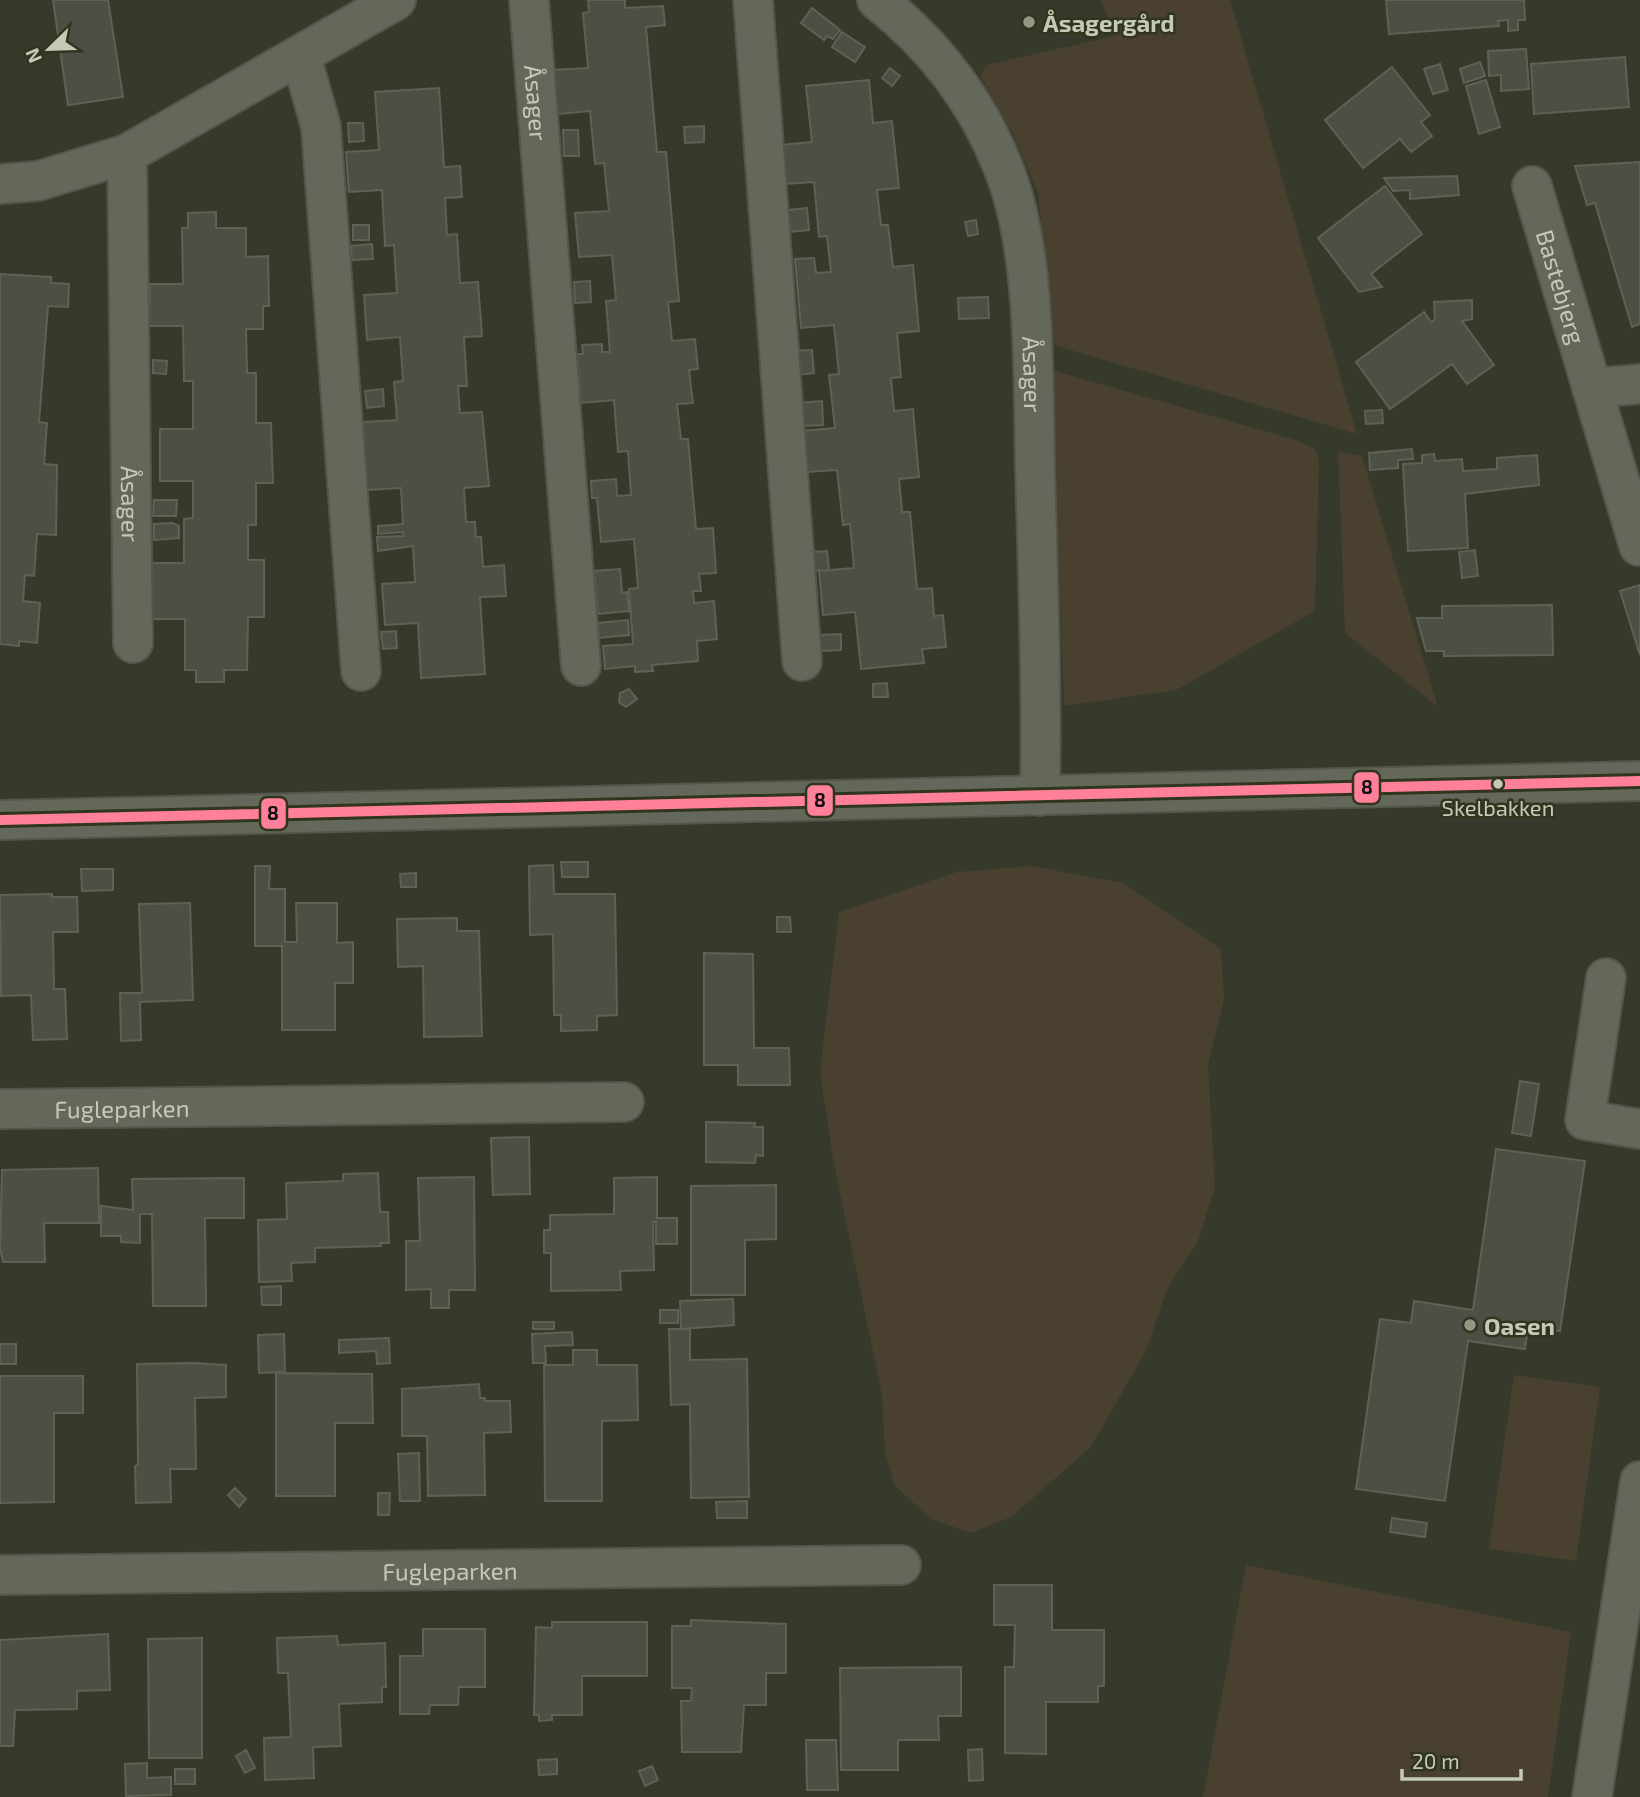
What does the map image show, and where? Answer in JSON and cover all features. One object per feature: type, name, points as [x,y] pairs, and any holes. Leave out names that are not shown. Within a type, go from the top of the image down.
[{"type":"street","points":[[0,184],[38,181],[127,154],[396,0]]},
{"type":"street","name":"Åsager","points":[[529,0],[581,666]]},
{"type":"street","points":[[753,0],[802,661]]},
{"type":"street","name":"Åsager","points":[[877,0],[904,21],[944,65],[978,114],[1004,168],[1021,226],[1032,351],[1042,731],[1040,796]]},
{"type":"street","points":[[301,55],[321,127],[361,671]]},
{"type":"street","name":"Åsager","points":[[127,154],[133,643]]},
{"type":"street","name":"Bastebjerg","points":[[1532,186],[1639,546]]},
{"type":"street","points":[[1591,388],[1640,384]]},
{"type":"street","points":[[0,820],[1640,781]]},
{"type":"street","points":[[1606,978],[1585,1120],[1640,1129]]},
{"type":"street","name":"Fugleparken","points":[[0,1109],[624,1102]]},
{"type":"street","points":[[1592,1797],[1640,1481]]},
{"type":"street","name":"Fugleparken","points":[[0,1575],[901,1565]]},
{"type":"shaded area","points":[[1101,0],[1230,0],[1357,434],[1053,345],[1038,193],[1013,134],[980,76],[986,65],[1114,36]]},
{"type":"shaded area","points":[[1052,370],[1299,441],[1315,449],[1319,460],[1315,611],[1176,690],[1064,706]]},
{"type":"shaded area","points":[[1338,451],[1362,456],[1438,707],[1345,633]]},
{"type":"shaded area","points":[[1031,866],[1123,883],[1221,949],[1224,999],[1208,1066],[1215,1188],[1198,1241],[1168,1287],[1145,1353],[1090,1448],[1011,1517],[971,1533],[931,1519],[894,1485],[885,1452],[882,1395],[833,1159],[820,1072],[839,912],[957,872]]},
{"type":"shaded area","points":[[1514,1375],[1600,1387],[1576,1561],[1489,1549]]},
{"type":"shaded area","points":[[1246,1565],[1571,1632],[1548,1797],[1203,1797]]},
{"type":"building","points":[[53,0],[108,0],[123,97],[68,105]]},
{"type":"building","points":[[588,0],[625,0],[625,8],[663,6],[665,25],[646,27],[657,152],[666,152],[679,301],[668,302],[672,341],[695,339],[698,369],[689,370],[693,403],[677,404],[681,439],[688,439],[696,529],[713,528],[716,573],[699,574],[701,591],[693,591],[694,603],[714,601],[717,639],[697,641],[698,661],[652,665],[653,671],[635,672],[635,666],[605,669],[603,646],[633,644],[629,589],[638,588],[634,539],[601,542],[597,498],[592,498],[591,481],[616,479],[617,496],[631,495],[628,451],[618,452],[614,400],[581,403],[577,354],[583,354],[582,345],[602,344],[602,352],[610,352],[606,301],[616,300],[612,255],[579,257],[575,213],[609,211],[604,163],[595,164],[590,111],[558,114],[554,70],[588,68],[583,13],[589,12]]},
{"type":"building","points":[[1386,0],[1524,0],[1525,20],[1518,20],[1518,30],[1508,31],[1508,20],[1498,21],[1499,26],[1389,34]]},
{"type":"building","points":[[812,8],[840,30],[833,39],[827,36],[824,40],[801,23]]},
{"type":"building","points":[[842,32],[865,47],[855,62],[832,47]]},
{"type":"building","points":[[1526,49],[1529,89],[1501,91],[1501,75],[1489,76],[1488,51]]},
{"type":"building","points":[[1625,57],[1629,107],[1534,114],[1531,64]]},
{"type":"building","points":[[1480,62],[1485,76],[1464,83],[1460,69]]},
{"type":"building","points":[[1440,64],[1448,90],[1433,94],[1424,69]]},
{"type":"building","points":[[1392,67],[1430,115],[1421,122],[1432,136],[1411,152],[1400,139],[1363,168],[1325,120]]},
{"type":"building","points":[[890,68],[900,76],[892,86],[882,78]]},
{"type":"building","points":[[869,80],[873,123],[892,121],[899,188],[877,190],[881,225],[888,225],[893,267],[913,265],[919,331],[897,333],[901,377],[891,378],[894,411],[913,409],[919,477],[899,479],[902,512],[910,512],[917,589],[932,588],[934,616],[943,615],[946,647],[922,649],[924,663],[861,669],[855,612],[823,615],[819,571],[854,568],[850,524],[843,525],[837,470],[807,472],[803,431],[835,428],[829,375],[839,374],[834,325],[801,328],[795,259],[814,258],[816,273],[831,272],[827,236],[819,237],[814,182],[785,184],[781,145],[812,142],[806,86]]},
{"type":"building","points":[[1486,80],[1500,127],[1479,134],[1466,86]]},
{"type":"building","points":[[439,88],[444,167],[460,166],[462,197],[445,198],[447,235],[457,234],[460,283],[478,282],[482,336],[464,337],[467,386],[458,386],[460,413],[482,412],[489,486],[464,488],[466,522],[475,522],[476,537],[481,537],[483,567],[504,565],[506,596],[480,597],[485,674],[421,678],[418,623],[385,625],[382,584],[415,582],[413,546],[378,551],[377,537],[404,536],[403,532],[378,534],[378,526],[403,524],[401,488],[367,490],[363,422],[397,420],[394,382],[403,381],[400,337],[367,340],[364,295],[397,293],[394,245],[385,246],[382,190],[349,192],[346,152],[379,150],[375,92]]},
{"type":"building","points":[[348,123],[363,123],[364,141],[349,142]]},
{"type":"building","points":[[704,126],[704,142],[685,143],[684,127]]},
{"type":"building","points":[[563,130],[578,130],[579,156],[564,156]]},
{"type":"building","points":[[1640,162],[1640,324],[1632,327],[1595,203],[1587,205],[1575,166]]},
{"type":"building","points":[[1457,176],[1459,195],[1410,199],[1410,190],[1393,191],[1384,178]]},
{"type":"building","points":[[1385,186],[1422,234],[1371,274],[1382,287],[1359,292],[1318,238]]},
{"type":"building","points":[[807,208],[809,230],[790,232],[788,210]]},
{"type":"building","points":[[216,212],[216,228],[246,228],[246,257],[268,256],[269,306],[263,306],[263,329],[246,329],[247,373],[256,373],[256,423],[271,423],[273,483],[256,483],[256,525],[248,525],[248,560],[264,560],[264,617],[248,617],[247,670],[224,670],[224,682],[196,682],[196,670],[185,670],[185,619],[152,619],[152,563],[184,563],[184,519],[193,518],[193,481],[160,481],[160,429],[193,429],[193,381],[184,381],[183,326],[149,326],[150,284],[183,284],[182,228],[188,228],[188,213]]},
{"type":"building","points":[[976,220],[978,234],[968,236],[965,222]]},
{"type":"building","points":[[353,225],[369,225],[369,240],[353,240]]},
{"type":"building","points":[[372,244],[373,259],[352,260],[351,246]]},
{"type":"building","points":[[0,274],[51,277],[51,283],[69,284],[68,307],[48,306],[39,422],[47,423],[44,464],[57,465],[56,535],[37,534],[34,576],[25,575],[23,601],[40,603],[37,643],[19,641],[19,646],[0,644]]},
{"type":"building","points":[[590,281],[591,302],[575,303],[574,282]]},
{"type":"building","points":[[988,297],[989,318],[959,319],[958,298]]},
{"type":"building","points":[[1472,300],[1472,319],[1462,321],[1494,365],[1467,384],[1452,364],[1390,409],[1356,362],[1424,312],[1431,322],[1435,319],[1434,302]]},
{"type":"building","points":[[812,350],[814,373],[796,375],[793,351]]},
{"type":"building","points":[[153,360],[167,361],[166,374],[153,373]]},
{"type":"building","points":[[383,389],[384,406],[367,408],[365,391]]},
{"type":"building","points":[[822,401],[823,425],[800,426],[799,403]]},
{"type":"building","points":[[1382,410],[1383,423],[1366,424],[1365,411]]},
{"type":"building","points":[[1412,449],[1413,459],[1398,460],[1398,468],[1370,470],[1369,453]]},
{"type":"building","points":[[1434,454],[1435,461],[1462,459],[1463,471],[1497,469],[1497,458],[1537,455],[1539,485],[1465,494],[1468,548],[1408,551],[1403,464],[1422,463],[1422,455]]},
{"type":"building","points":[[154,500],[177,500],[176,516],[153,516]]},
{"type":"building","points":[[172,523],[179,526],[179,538],[154,540],[154,524]]},
{"type":"building","points":[[1475,550],[1478,576],[1462,578],[1459,552]]},
{"type":"building","points":[[827,551],[829,570],[812,571],[811,552]]},
{"type":"building","points":[[620,569],[622,593],[627,592],[629,611],[598,614],[594,571]]},
{"type":"building","points":[[1640,585],[1640,655],[1620,591]]},
{"type":"building","points":[[1552,605],[1553,655],[1444,656],[1444,651],[1426,651],[1417,618],[1442,618],[1442,606]]},
{"type":"building","points":[[628,620],[629,635],[599,638],[598,623]]},
{"type":"building","points":[[396,631],[397,648],[383,649],[381,632]]},
{"type":"building","points":[[841,634],[841,650],[821,651],[820,635]]},
{"type":"building","points":[[887,683],[888,697],[873,697],[873,684]]},
{"type":"building","points":[[629,689],[637,699],[626,707],[619,702],[620,693]]},
{"type":"building","points":[[561,862],[588,862],[588,877],[562,877]]},
{"type":"building","points":[[553,865],[554,894],[615,894],[617,1015],[597,1016],[597,1030],[561,1031],[561,1015],[554,1015],[553,934],[530,935],[529,866]]},
{"type":"building","points":[[255,866],[270,866],[269,889],[285,889],[285,942],[297,942],[296,903],[337,903],[337,943],[353,942],[353,983],[335,983],[335,1030],[282,1030],[282,946],[255,946]]},
{"type":"building","points":[[81,869],[113,869],[113,890],[82,891]]},
{"type":"building","points":[[416,873],[416,887],[401,887],[400,874]]},
{"type":"building","points":[[52,894],[52,897],[77,897],[78,932],[53,932],[54,989],[65,989],[67,1039],[33,1040],[31,995],[1,996],[0,895]]},
{"type":"building","points":[[190,903],[193,1000],[140,1002],[141,1040],[121,1041],[120,993],[142,993],[139,904]]},
{"type":"building","points":[[777,917],[790,917],[791,932],[777,932]]},
{"type":"building","points":[[457,918],[457,931],[479,931],[482,1036],[424,1037],[423,966],[398,967],[397,919]]},
{"type":"building","points":[[704,953],[753,954],[754,1048],[789,1048],[790,1085],[738,1085],[738,1065],[704,1065]]},
{"type":"building","points":[[1520,1081],[1539,1084],[1531,1136],[1512,1133]]},
{"type":"building","points":[[706,1122],[755,1123],[754,1127],[763,1127],[763,1156],[756,1155],[755,1163],[706,1162]]},
{"type":"building","points":[[529,1137],[530,1194],[493,1195],[491,1138]]},
{"type":"building","name":"Oasen","points":[[1496,1149],[1585,1161],[1560,1331],[1528,1326],[1525,1349],[1468,1341],[1445,1501],[1356,1489],[1380,1319],[1411,1323],[1414,1301],[1473,1310]]},
{"type":"building","points":[[98,1168],[99,1223],[44,1223],[45,1262],[3,1262],[0,1248],[2,1170]]},
{"type":"building","points":[[378,1173],[380,1212],[388,1212],[389,1243],[380,1243],[381,1246],[315,1248],[315,1262],[291,1263],[292,1281],[259,1282],[258,1220],[287,1219],[286,1183],[343,1181],[343,1174]]},
{"type":"building","points":[[474,1177],[475,1290],[449,1290],[449,1308],[431,1308],[431,1289],[406,1290],[406,1241],[420,1241],[418,1178]]},
{"type":"building","points":[[657,1177],[657,1218],[677,1218],[677,1244],[656,1244],[656,1222],[653,1222],[654,1270],[620,1271],[621,1290],[551,1291],[551,1253],[544,1253],[544,1230],[550,1230],[550,1215],[614,1214],[614,1178]]},
{"type":"building","points":[[244,1178],[244,1218],[205,1218],[206,1306],[153,1306],[152,1214],[140,1214],[140,1243],[121,1242],[121,1236],[101,1236],[101,1206],[133,1210],[132,1179]]},
{"type":"building","points":[[776,1185],[776,1239],[745,1240],[745,1295],[691,1295],[691,1186]]},
{"type":"building","points":[[281,1286],[281,1305],[262,1305],[261,1287]]},
{"type":"building","points":[[733,1299],[734,1325],[681,1329],[680,1301]]},
{"type":"building","points":[[660,1310],[678,1310],[678,1323],[660,1323]]},
{"type":"building","points":[[533,1322],[554,1322],[554,1329],[533,1329]]},
{"type":"building","points":[[669,1329],[690,1329],[690,1360],[747,1359],[749,1497],[691,1498],[690,1404],[671,1405]]},
{"type":"building","points":[[572,1332],[573,1345],[545,1346],[546,1363],[533,1363],[532,1334]]},
{"type":"building","points":[[284,1334],[285,1372],[259,1373],[258,1335]]},
{"type":"building","points":[[389,1338],[390,1363],[377,1364],[376,1351],[339,1353],[339,1340]]},
{"type":"building","points":[[0,1344],[16,1344],[16,1364],[0,1364]]},
{"type":"building","points":[[573,1350],[597,1350],[597,1365],[637,1365],[638,1420],[602,1421],[602,1501],[545,1501],[544,1365],[573,1365]]},
{"type":"building","points":[[137,1364],[226,1365],[226,1397],[195,1398],[196,1469],[170,1469],[171,1502],[136,1503]]},
{"type":"building","points":[[276,1373],[372,1374],[373,1423],[335,1423],[335,1496],[276,1496]]},
{"type":"building","points":[[0,1376],[83,1376],[83,1413],[54,1413],[54,1502],[0,1503]]},
{"type":"building","points":[[479,1384],[480,1398],[485,1398],[485,1401],[510,1401],[511,1432],[484,1433],[485,1495],[428,1496],[427,1436],[402,1436],[402,1389]]},
{"type":"building","points":[[419,1453],[420,1501],[400,1501],[398,1454]]},
{"type":"building","points":[[235,1488],[246,1499],[239,1507],[228,1495]]},
{"type":"building","points":[[378,1493],[390,1493],[389,1515],[378,1515]]},
{"type":"building","points":[[747,1501],[747,1518],[717,1518],[716,1502]]},
{"type":"building","points":[[1392,1518],[1427,1523],[1425,1537],[1390,1532]]},
{"type":"building","points":[[994,1585],[1052,1585],[1052,1630],[1104,1630],[1104,1686],[1098,1686],[1098,1702],[1046,1702],[1046,1754],[1005,1753],[1005,1667],[1014,1667],[1015,1625],[994,1625]]},
{"type":"building","points":[[691,1620],[786,1624],[786,1673],[766,1673],[766,1705],[744,1705],[741,1752],[682,1752],[681,1701],[691,1701],[692,1688],[672,1688],[672,1626],[691,1626]]},
{"type":"building","points":[[552,1622],[647,1622],[647,1676],[582,1676],[582,1715],[552,1715],[552,1720],[539,1721],[539,1715],[534,1715],[536,1627],[552,1628]]},
{"type":"building","points":[[423,1629],[485,1629],[485,1687],[459,1687],[458,1705],[430,1705],[429,1714],[400,1714],[400,1656],[423,1656]]},
{"type":"building","points":[[108,1634],[110,1690],[77,1691],[77,1709],[15,1710],[13,1746],[0,1746],[0,1640]]},
{"type":"building","points":[[337,1636],[338,1645],[385,1643],[386,1687],[382,1687],[382,1702],[339,1704],[341,1746],[313,1747],[314,1778],[265,1780],[264,1738],[291,1737],[288,1673],[278,1673],[277,1638]]},
{"type":"building","points":[[202,1638],[202,1758],[149,1758],[148,1639]]},
{"type":"building","points":[[961,1667],[961,1716],[938,1716],[939,1740],[898,1740],[898,1770],[841,1770],[840,1668]]},
{"type":"building","points":[[806,1740],[836,1740],[838,1790],[807,1790]]},
{"type":"building","points":[[982,1749],[983,1780],[969,1781],[968,1750]]},
{"type":"building","points":[[246,1750],[255,1768],[245,1773],[236,1756]]},
{"type":"building","points":[[557,1759],[557,1774],[539,1775],[538,1760]]},
{"type":"building","points":[[147,1763],[147,1778],[171,1777],[171,1795],[126,1796],[125,1764]]},
{"type":"building","points":[[652,1766],[658,1780],[645,1786],[639,1771]]},
{"type":"building","points":[[175,1769],[195,1769],[195,1784],[175,1784]]},
{"type":"transit line","name":"8","points":[[0,820],[1640,781]]},
{"type":"place","name":"Åsagergård","points":[[1029,22]]},
{"type":"place","name":"Skelbakken","points":[[1498,784]]},
{"type":"place","name":"Oasen","points":[[1470,1325]]}]
